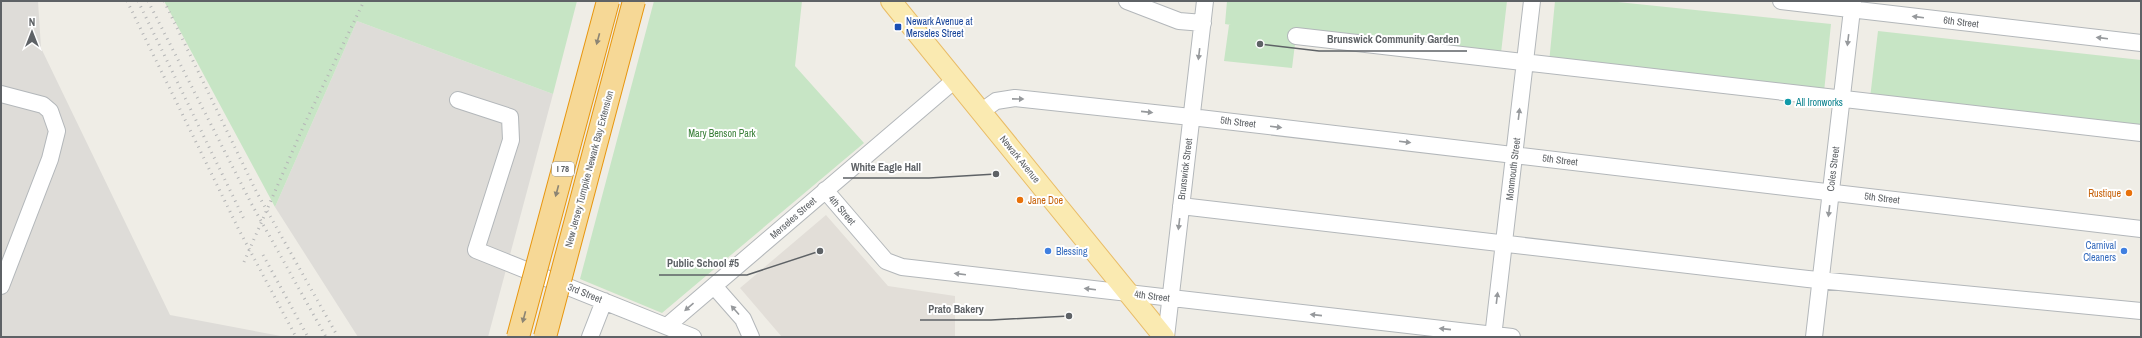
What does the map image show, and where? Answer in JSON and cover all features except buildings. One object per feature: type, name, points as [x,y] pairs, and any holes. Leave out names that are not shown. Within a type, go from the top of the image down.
[{"type":"highway","name":"I 78","points":[[518,337],[608,1]]},
{"type":"highway","name":"New Jersey Turnpike Newark Bay Extension","points":[[545,337],[634,1]]},
{"type":"main road","name":"Newark Avenue","points":[[891,1],[1165,337]]},
{"type":"street","points":[[1127,1],[1179,21],[1202,23]]},
{"type":"street","name":"Brunswick Street","points":[[1165,337],[1205,1]]},
{"type":"street","name":"Monmouth Street","points":[[1493,336],[1532,1]]},
{"type":"street","name":"6th Street","points":[[1781,1],[1853,5],[2141,43]]},
{"type":"street","name":"Coles Street","points":[[1814,337],[1853,5]]},
{"type":"street","points":[[1296,36],[2141,133]]},
{"type":"street","name":"Merseles Street","points":[[667,326],[956,79]]},
{"type":"street","points":[[1,94],[44,105],[50,111],[57,131],[50,159],[1,286]]},
{"type":"street","name":"5th Street","points":[[982,111],[996,101],[1015,98],[1191,117],[2141,229]]},
{"type":"street","name":"3rd Street","points":[[458,100],[510,117],[511,140],[476,250],[693,337]]},
{"type":"street","name":"4th Street","points":[[825,190],[886,261],[902,267],[1512,337]]},
{"type":"street","points":[[1181,206],[1821,280],[2141,311]]},
{"type":"street","points":[[714,286],[744,319],[751,337]]},
{"type":"street","points":[[590,337],[604,301]]},
{"type":"shaded area","points":[[1,1],[38,1],[41,48],[170,315],[286,337],[1,337]]},
{"type":"shaded area","points":[[357,21],[553,94],[488,337],[358,337],[275,207]]},
{"type":"shaded area","points":[[826,215],[888,286],[955,296],[955,337],[782,337],[740,288]]},
{"type":"green space","points":[[164,1],[577,1],[553,94],[357,21],[275,207]]},
{"type":"green space","name":"Mary Benson Park","points":[[654,1],[802,1],[795,66],[864,143],[662,313],[580,279]]},
{"type":"green space","points":[[1227,1],[1507,1],[1501,53],[1296,36],[1292,68],[1224,61],[1229,25],[1231,25],[1225,24]]},
{"type":"green space","points":[[1555,1],[1608,1],[1831,24],[1824,92],[1549,63]]},
{"type":"green space","points":[[1878,31],[2141,60],[2141,128],[1870,98]]},
{"type":"railway","points":[[127,1],[239,230],[296,337]]},
{"type":"railway","points":[[138,1],[244,219]]},
{"type":"railway","points":[[148,1],[251,203],[326,337]]},
{"type":"railway","points":[[164,1],[256,191],[338,337]]},
{"type":"railway","points":[[244,262],[304,125],[364,1]]},
{"type":"railway","points":[[263,255],[308,337]]},
{"type":"place","name":"Newark Avenue at Merseles Street","points":[[898,27]]},
{"type":"place","name":"Brunswick Community Garden","points":[[1260,44]]},
{"type":"place","name":"All Ironworks","points":[[1788,102]]},
{"type":"place","name":"White Eagle Hall","points":[[996,174]]},
{"type":"place","name":"Rustique","points":[[2129,193]]},
{"type":"place","name":"Jane Doe","points":[[1020,200]]},
{"type":"place","name":"Public School #5","points":[[820,251]]},
{"type":"place","name":"Blessing","points":[[1048,251]]},
{"type":"place","name":"Carnival Cleaners","points":[[2124,251]]},
{"type":"place","name":"Prato Bakery","points":[[1069,316]]}]
